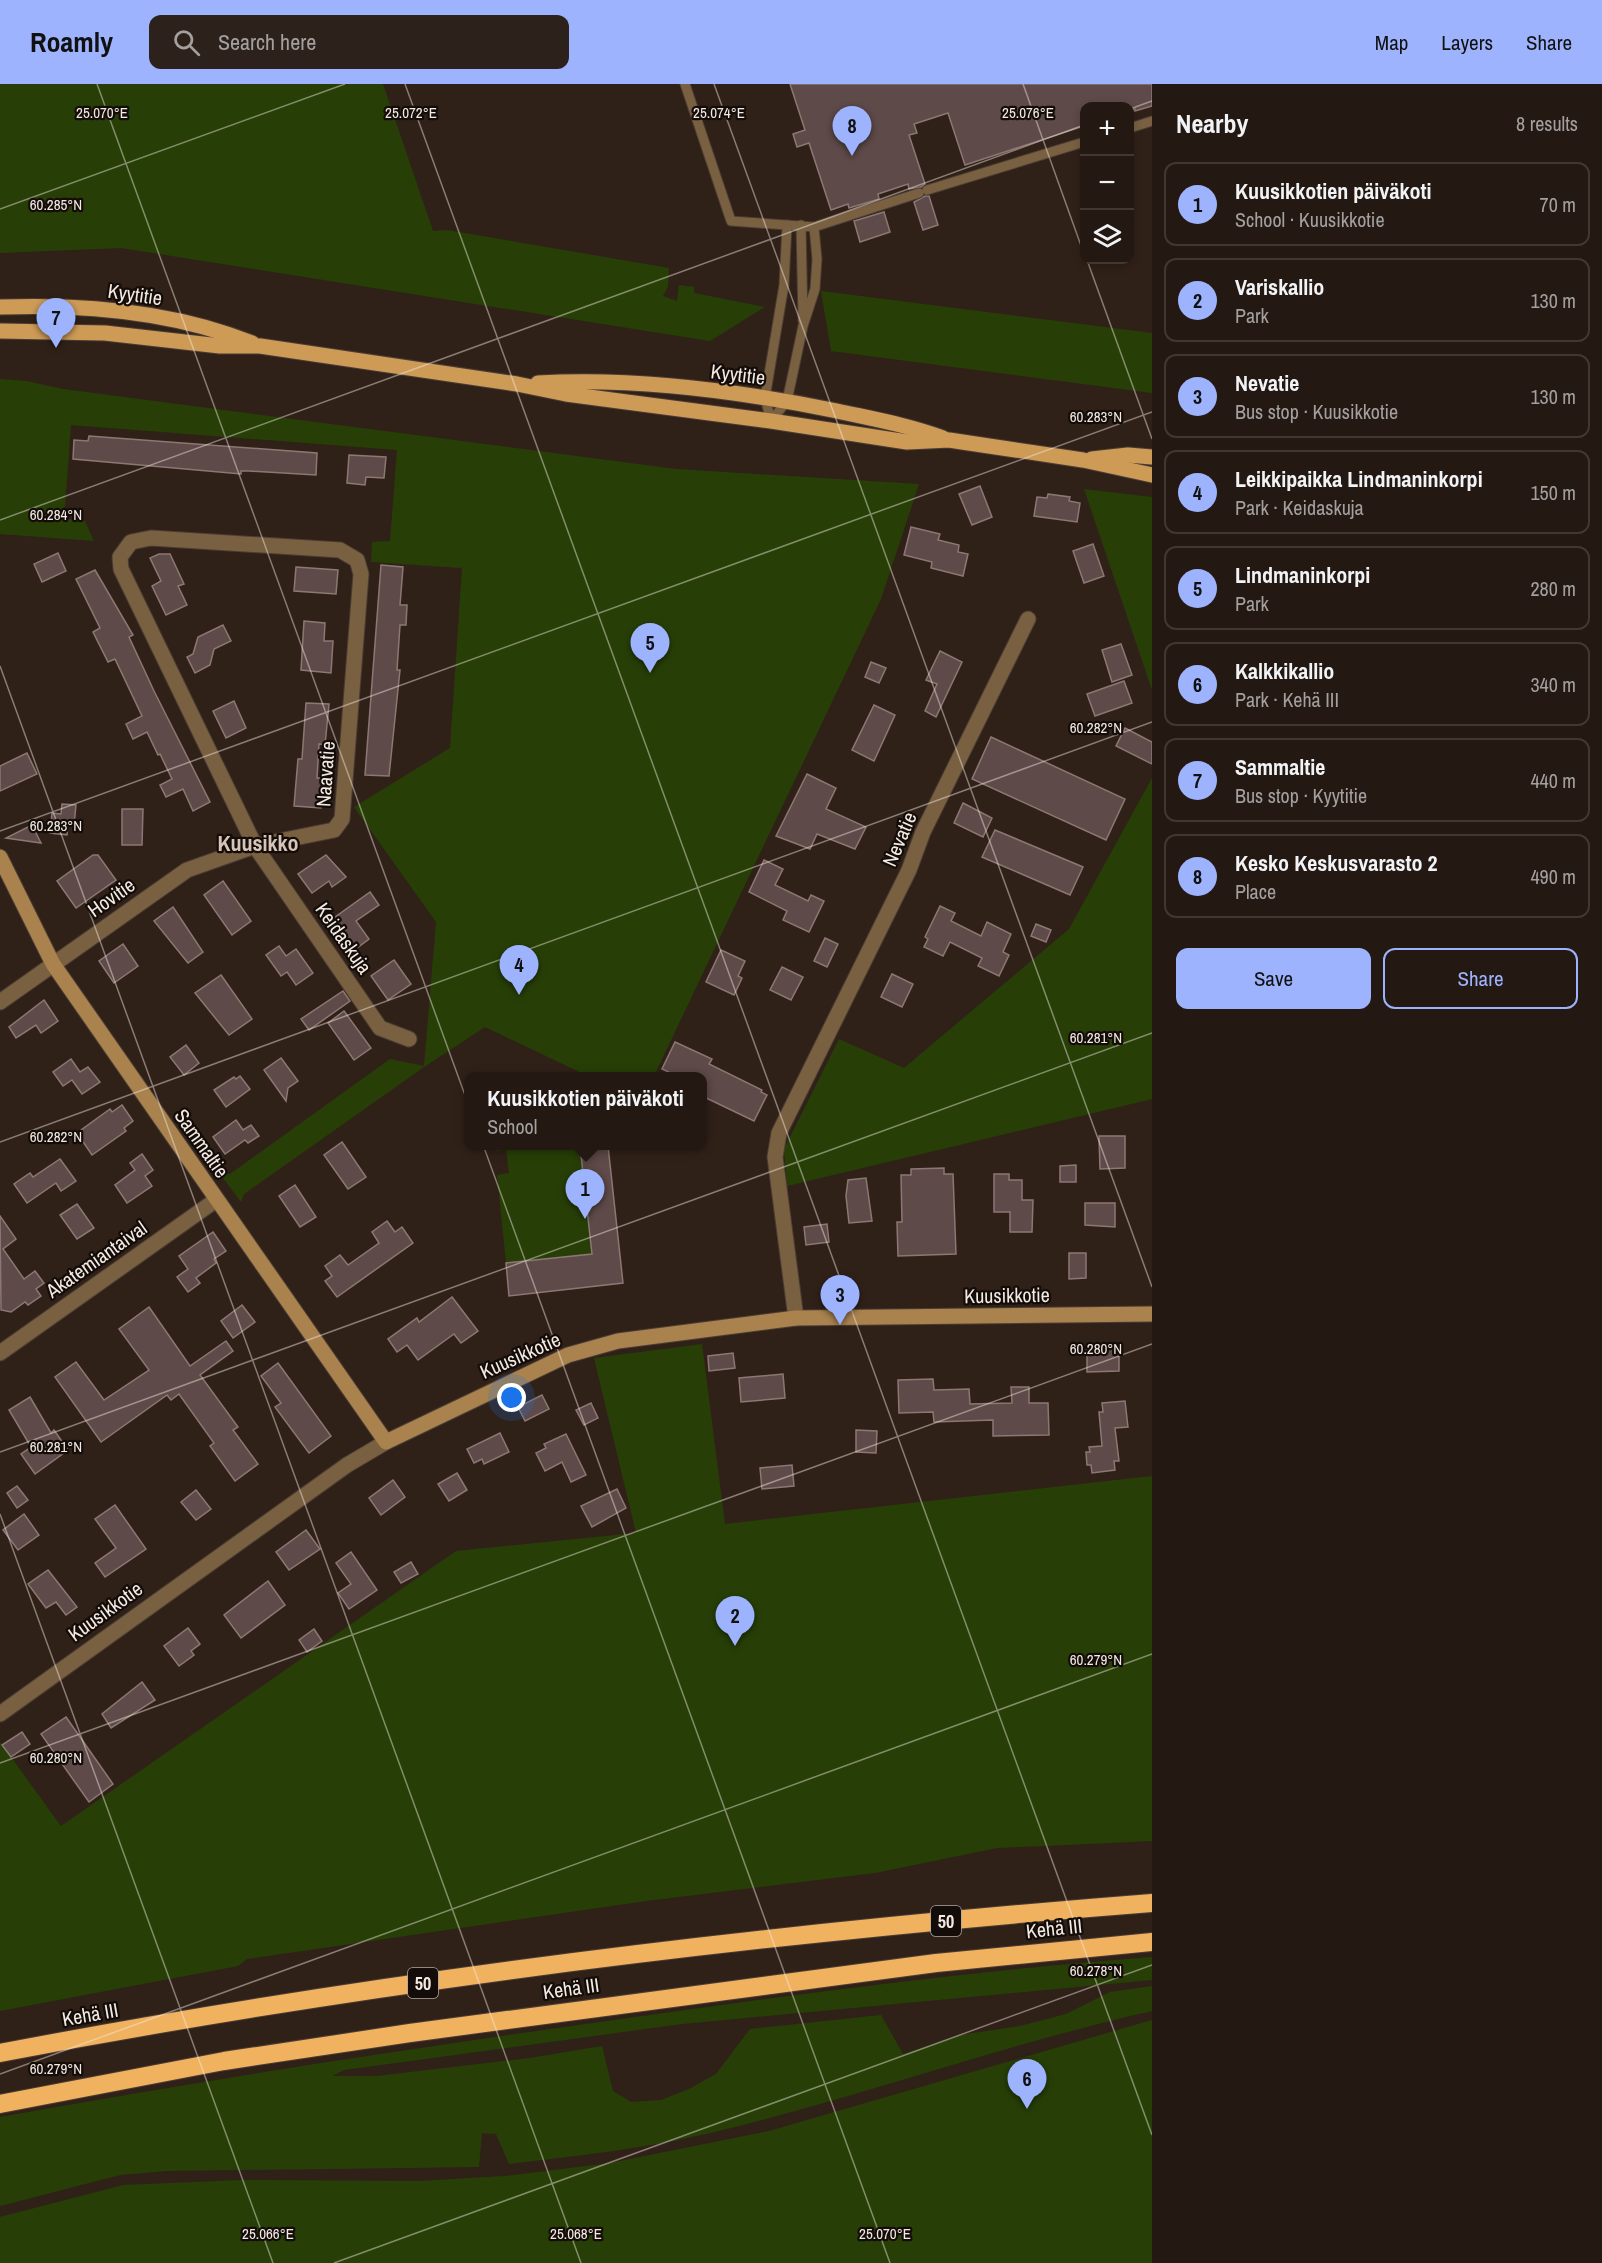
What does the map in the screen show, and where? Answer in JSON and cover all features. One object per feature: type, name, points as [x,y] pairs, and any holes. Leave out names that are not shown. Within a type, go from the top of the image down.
[{"type":"highway","name":"Kehä III","points":[[0,2053],[219,2014],[602,1958],[849,1930],[1152,1904]]},
{"type":"highway","name":"Kehä III","points":[[0,2104],[224,2061],[410,2033],[936,1963],[1152,1942]]},
{"type":"main road","name":"Kyytitie","points":[[0,307],[100,310],[161,318],[224,332],[260,346]]},
{"type":"main road","name":"Kyytitie","points":[[0,331],[105,333],[220,346],[260,346],[517,384],[566,394],[771,421],[907,442],[949,440],[1083,460],[1152,476]]},
{"type":"main road","name":"Kyytitie","points":[[517,384],[564,381],[656,384],[765,398],[913,426],[949,440]]},
{"type":"main road","name":"Kyytitie","points":[[1083,460],[1128,455],[1152,457]]},
{"type":"street","name":"Naavatie","points":[[152,538],[340,550],[357,560],[361,574],[342,819],[334,830],[255,846],[122,569],[120,557],[131,542],[152,538]]},
{"type":"street","name":"Nevatie","points":[[796,1318],[776,1157],[779,1133],[909,870],[923,832],[1028,619]]},
{"type":"street","name":"Hovitie","points":[[0,1002],[187,870],[255,846]]},
{"type":"street","name":"Keidaskuja","points":[[255,846],[380,1028],[409,1039]]},
{"type":"street","name":"Sammaltie","points":[[0,857],[53,964],[386,1442]]},
{"type":"street","name":"Akatemiantaival","points":[[0,1353],[216,1200]]},
{"type":"street","name":"Kuusikkotie","points":[[0,1714],[347,1465],[386,1442],[568,1355],[595,1346],[657,1335],[796,1318],[1152,1314]]},
{"type":"lane","points":[[685,84],[731,221],[814,226],[1080,143]]},
{"type":"lane","points":[[1134,127],[1152,121]]},
{"type":"lane","points":[[771,421],[765,398],[784,285],[787,225]]},
{"type":"lane","points":[[801,225],[803,326]]},
{"type":"lane","points":[[771,421],[787,401],[803,326],[815,290],[817,259],[814,226]]},
{"type":"green space","points":[[0,84],[383,84],[433,231],[447,230],[669,268],[668,286],[663,296],[677,301],[679,285],[694,287],[694,293],[765,307],[710,341],[121,248],[0,253]]},
{"type":"green space","points":[[821,291],[1152,333],[1152,393],[831,351]]},
{"type":"green space","points":[[0,379],[676,469],[919,484],[881,599],[656,1072],[580,1072],[485,1027],[424,1067],[244,1194],[241,1202],[220,1174],[230,1174],[390,1059],[424,1066],[436,922],[354,807],[450,748],[462,568],[371,562],[372,542],[390,541],[397,450],[71,425],[64,519],[85,521],[94,541],[0,534]]},
{"type":"green space","points":[[1084,489],[1152,497],[1152,690]]},
{"type":"green space","points":[[1152,778],[1152,1099],[787,1186],[784,1149],[839,1039],[904,1068],[1069,929]]},
{"type":"green space","points":[[506,1150],[580,1150],[592,1254],[506,1263],[497,1175],[509,1173]]},
{"type":"green space","points":[[702,1344],[725,1524],[1152,1476],[1152,1841],[997,1848],[875,1873],[646,1901],[247,1959],[238,1966],[0,2011],[0,1742],[61,1826],[456,1551],[636,1533],[594,1358]]},
{"type":"green space","points":[[1152,1957],[1152,1980],[682,2024],[344,2070],[332,2076],[377,2076],[530,2058],[602,2046],[613,2091],[631,2102],[661,2100],[689,2089],[716,2074],[750,2029],[881,2015],[903,2054],[960,2035],[1020,2026],[1066,2014],[1110,1992],[1152,1986],[1152,2011],[1040,2040],[818,2105],[706,2134],[633,2148],[509,2164],[496,2134],[482,2133],[479,2167],[166,2171],[120,2175],[0,2206],[0,2117],[300,2066],[669,2012],[945,1977]]},
{"type":"green space","points":[[1152,2020],[1152,2263],[0,2263],[0,2217],[123,2185],[242,2180],[419,2181],[505,2176],[610,2163],[769,2131]]},
{"type":"building","points":[[790,84],[1152,84],[1152,106],[1135,111],[1134,102],[1080,102],[1080,127],[965,165],[948,113],[914,124],[917,133],[909,135],[925,184],[909,189],[908,184],[878,194],[879,199],[849,208],[848,204],[831,210],[809,143],[797,147],[793,134],[805,130]]},
{"type":"building","points":[[929,196],[938,225],[923,230],[914,202]]},
{"type":"building","points":[[884,212],[890,232],[860,242],[854,221]]},
{"type":"building","points":[[89,436],[317,453],[316,475],[249,471],[241,471],[241,474],[73,459],[74,440],[88,441]]},
{"type":"building","points":[[349,455],[386,457],[384,478],[366,477],[365,485],[347,483]]},
{"type":"building","points":[[980,486],[992,517],[972,525],[959,494]]},
{"type":"building","points":[[1048,494],[1070,497],[1069,501],[1080,503],[1077,522],[1034,516],[1037,497],[1047,498]]},
{"type":"building","points":[[911,527],[940,534],[938,540],[959,545],[958,552],[968,554],[963,576],[931,568],[932,562],[904,555]]},
{"type":"building","points":[[1093,544],[1104,576],[1084,583],[1073,551]]},
{"type":"building","points":[[58,553],[66,571],[42,582],[34,564]]},
{"type":"building","points":[[159,554],[170,554],[184,584],[178,586],[187,605],[166,615],[152,586],[161,581],[150,558]]},
{"type":"building","points":[[381,565],[403,567],[400,605],[407,605],[406,625],[400,625],[397,670],[400,670],[389,776],[365,775]]},
{"type":"building","points":[[296,567],[338,570],[336,594],[294,591]]},
{"type":"building","points":[[95,570],[133,635],[129,637],[210,802],[193,811],[183,789],[166,797],[160,785],[172,779],[160,754],[158,755],[147,732],[133,739],[126,724],[142,716],[115,659],[108,662],[93,632],[100,628],[76,579]]},
{"type":"building","points":[[304,621],[325,623],[324,641],[333,641],[331,673],[301,670]]},
{"type":"building","points":[[223,625],[231,641],[214,649],[210,665],[195,673],[187,657],[193,654],[198,637]]},
{"type":"building","points":[[1121,644],[1132,675],[1112,682],[1102,650]]},
{"type":"building","points":[[940,651],[962,662],[936,717],[925,711],[937,684],[926,680]]},
{"type":"building","points":[[871,662],[886,668],[879,683],[865,677]]},
{"type":"building","points":[[1124,681],[1132,703],[1095,716],[1087,694]]},
{"type":"building","points":[[234,701],[246,728],[226,738],[213,711]]},
{"type":"building","points":[[306,703],[329,704],[325,745],[319,744],[317,778],[323,778],[321,808],[294,806],[298,759],[302,759]]},
{"type":"building","points":[[874,705],[895,715],[874,761],[852,750]]},
{"type":"building","points":[[1125,728],[1152,742],[1152,764],[1116,746]]},
{"type":"building","points":[[991,737],[1125,799],[1106,840],[972,779]]},
{"type":"building","points":[[27,753],[37,774],[0,791],[0,766]]},
{"type":"building","points":[[807,774],[836,788],[826,809],[866,827],[855,849],[817,834],[810,849],[776,836]]},
{"type":"building","points":[[963,803],[992,818],[983,837],[954,823]]},
{"type":"building","points":[[62,804],[76,805],[74,825],[68,824],[67,835],[50,833],[52,813],[61,814]]},
{"type":"building","points":[[122,809],[143,809],[142,845],[122,845]]},
{"type":"building","points":[[32,825],[41,843],[6,838]]},
{"type":"building","points":[[995,830],[1083,867],[1070,895],[982,857]]},
{"type":"building","points":[[93,855],[98,855],[116,880],[76,908],[57,881]]},
{"type":"building","points":[[326,855],[346,877],[332,887],[329,881],[312,893],[298,874]]},
{"type":"building","points":[[764,860],[783,869],[775,885],[808,901],[811,895],[824,901],[809,932],[783,920],[787,911],[749,892]]},
{"type":"building","points":[[223,881],[251,921],[232,935],[204,895]]},
{"type":"building","points":[[370,892],[379,905],[356,921],[369,939],[353,951],[331,920]]},
{"type":"building","points":[[940,906],[955,913],[951,921],[981,936],[987,922],[1011,934],[1003,952],[1009,955],[999,976],[978,966],[982,958],[950,942],[943,956],[924,947],[928,939],[925,937]]},
{"type":"building","points":[[173,907],[203,952],[188,963],[154,921]]},
{"type":"building","points":[[1036,924],[1051,930],[1046,942],[1031,936]]},
{"type":"building","points":[[825,938],[838,944],[827,967],[814,961]]},
{"type":"building","points":[[123,944],[138,966],[114,983],[99,961]]},
{"type":"building","points":[[279,946],[286,956],[296,949],[313,973],[296,985],[287,972],[281,976],[266,955]]},
{"type":"building","points":[[721,950],[745,961],[738,976],[742,978],[734,995],[706,982]]},
{"type":"building","points":[[394,960],[411,984],[388,1000],[371,976]]},
{"type":"building","points":[[782,967],[803,977],[791,1000],[770,990]]},
{"type":"building","points":[[892,974],[913,984],[902,1007],[881,997]]},
{"type":"building","points":[[221,975],[252,1019],[229,1035],[195,993]]},
{"type":"building","points":[[343,991],[350,1001],[309,1030],[301,1019]]},
{"type":"building","points":[[44,1000],[58,1021],[41,1033],[36,1025],[16,1038],[9,1027]]},
{"type":"building","points":[[344,1011],[371,1048],[354,1060],[328,1023]]},
{"type":"building","points":[[675,1042],[712,1059],[709,1064],[762,1090],[761,1092],[767,1095],[754,1121],[707,1098],[707,1072],[668,1072],[662,1069]]},
{"type":"building","points":[[186,1045],[199,1063],[184,1075],[170,1057]]},
{"type":"building","points":[[281,1058],[298,1081],[288,1088],[286,1101],[264,1070]]},
{"type":"building","points":[[71,1059],[80,1072],[88,1067],[100,1082],[82,1094],[72,1080],[63,1086],[53,1072]]},
{"type":"building","points":[[240,1076],[250,1089],[226,1107],[214,1090],[234,1077],[236,1079]]},
{"type":"building","points":[[122,1105],[133,1121],[124,1128],[126,1131],[92,1155],[77,1133],[110,1109],[112,1112]]},
{"type":"building","points":[[236,1120],[243,1130],[251,1125],[259,1136],[248,1143],[245,1140],[225,1154],[213,1137]]},
{"type":"building","points":[[1099,1136],[1125,1136],[1125,1168],[1100,1169]]},
{"type":"building","points":[[342,1142],[366,1177],[348,1189],[324,1155]]},
{"type":"building","points":[[580,1150],[608,1150],[623,1283],[509,1296],[506,1263],[592,1254]]},
{"type":"building","points":[[142,1154],[153,1170],[145,1176],[152,1186],[127,1203],[115,1185],[135,1170],[130,1163]]},
{"type":"building","points":[[60,1159],[76,1181],[61,1191],[56,1183],[27,1203],[14,1184],[30,1173],[33,1177]]},
{"type":"building","points":[[1076,1165],[1076,1182],[1060,1182],[1060,1166]]},
{"type":"building","points":[[944,1168],[944,1174],[953,1174],[956,1254],[898,1256],[897,1222],[902,1222],[901,1175],[911,1175],[911,1169]]},
{"type":"building","points":[[994,1174],[1009,1174],[1009,1180],[1022,1180],[1022,1200],[1033,1200],[1032,1232],[1010,1232],[1010,1212],[994,1212]]},
{"type":"building","points":[[866,1178],[872,1221],[849,1223],[846,1196],[848,1180]]},
{"type":"building","points":[[295,1185],[316,1217],[300,1227],[279,1196]]},
{"type":"building","points":[[1085,1203],[1115,1203],[1115,1227],[1085,1225]]},
{"type":"building","points":[[77,1204],[94,1228],[77,1239],[60,1215]]},
{"type":"building","points":[[0,1216],[16,1239],[3,1249],[24,1279],[35,1271],[44,1283],[36,1289],[41,1296],[28,1305],[25,1302],[11,1312],[1,1310]]},
{"type":"building","points":[[387,1221],[395,1232],[402,1227],[413,1243],[337,1297],[325,1281],[332,1276],[325,1266],[340,1255],[348,1265],[379,1243],[372,1232]]},
{"type":"building","points":[[827,1224],[829,1242],[806,1245],[804,1227]]},
{"type":"building","points":[[213,1232],[226,1251],[214,1259],[216,1263],[196,1278],[200,1283],[188,1292],[177,1277],[188,1269],[179,1256]]},
{"type":"building","points":[[1069,1253],[1086,1253],[1086,1278],[1069,1279]]},
{"type":"building","points":[[452,1297],[478,1331],[461,1343],[454,1334],[418,1360],[407,1345],[397,1352],[388,1339],[417,1318],[419,1322]]},
{"type":"building","points":[[242,1305],[255,1322],[233,1338],[221,1321]]},
{"type":"building","points":[[149,1307],[190,1366],[226,1341],[233,1351],[200,1375],[238,1427],[233,1430],[258,1464],[235,1481],[210,1446],[214,1443],[179,1394],[171,1400],[167,1395],[101,1442],[55,1377],[76,1362],[104,1400],[149,1370],[119,1329]]},
{"type":"building","points":[[1119,1348],[1119,1371],[1087,1372],[1087,1349]]},
{"type":"building","points":[[733,1353],[735,1368],[709,1371],[708,1356]]},
{"type":"building","points":[[278,1363],[331,1436],[309,1453],[275,1407],[281,1403],[261,1376]]},
{"type":"building","points":[[783,1374],[785,1398],[741,1402],[739,1378]]},
{"type":"building","points":[[933,1379],[934,1390],[969,1389],[970,1404],[1012,1403],[1011,1387],[1029,1387],[1029,1403],[1048,1403],[1049,1435],[993,1436],[993,1420],[934,1422],[933,1412],[899,1413],[898,1380]]},
{"type":"building","points":[[542,1395],[549,1409],[525,1421],[518,1407]]},
{"type":"building","points":[[30,1397],[51,1433],[54,1430],[68,1450],[35,1474],[21,1454],[31,1447],[9,1410]]},
{"type":"building","points":[[1125,1401],[1128,1427],[1115,1428],[1119,1461],[1114,1461],[1115,1470],[1092,1473],[1091,1465],[1087,1465],[1086,1452],[1090,1452],[1089,1447],[1102,1446],[1099,1412],[1103,1412],[1102,1403]]},
{"type":"building","points":[[591,1403],[598,1418],[584,1425],[576,1410]]},
{"type":"building","points":[[856,1430],[877,1431],[876,1453],[856,1452]]},
{"type":"building","points":[[500,1433],[509,1452],[484,1464],[482,1459],[474,1463],[467,1449]]},
{"type":"building","points":[[566,1434],[586,1475],[571,1482],[562,1462],[545,1471],[536,1453],[546,1448],[544,1444]]},
{"type":"building","points":[[792,1465],[794,1486],[762,1489],[760,1468]]},
{"type":"building","points":[[457,1473],[467,1490],[449,1501],[438,1484]]},
{"type":"building","points":[[393,1480],[405,1497],[381,1515],[369,1498]]},
{"type":"building","points":[[17,1486],[28,1500],[17,1508],[7,1493]]},
{"type":"building","points":[[617,1489],[626,1508],[592,1527],[581,1506]]},
{"type":"building","points":[[196,1490],[211,1509],[196,1520],[181,1502]]},
{"type":"building","points":[[115,1505],[146,1549],[105,1577],[95,1563],[116,1548],[95,1519]]},
{"type":"building","points":[[24,1514],[39,1535],[18,1550],[3,1530]]},
{"type":"building","points":[[306,1530],[320,1549],[289,1570],[276,1552]]},
{"type":"building","points":[[351,1552],[377,1590],[349,1609],[338,1593],[351,1584],[336,1563]]},
{"type":"building","points":[[411,1562],[418,1574],[401,1583],[394,1572]]},
{"type":"building","points":[[48,1570],[77,1607],[66,1615],[56,1602],[46,1608],[28,1584]]},
{"type":"building","points":[[268,1581],[285,1605],[241,1638],[224,1615]]},
{"type":"building","points":[[188,1628],[200,1644],[191,1651],[194,1655],[179,1666],[164,1646]]},
{"type":"building","points":[[314,1629],[322,1641],[307,1652],[299,1640]]},
{"type":"building","points":[[142,1682],[155,1700],[111,1728],[102,1714]]},
{"type":"building","points":[[66,1717],[113,1784],[89,1802],[41,1734]]},
{"type":"building","points":[[22,1732],[30,1744],[11,1757],[2,1745]]},
{"type":"place","name":"Kesko Keskusvarasto 2","points":[[852,156]]},
{"type":"place","name":"Sammaltie","points":[[56,348]]},
{"type":"place","name":"Lindmaninkorpi","points":[[650,673]]},
{"type":"place","name":"Leikkipaikka Lindmaninkorpi","points":[[519,995]]},
{"type":"place","name":"Kuusikkotien päiväkoti","points":[[585,1219]]},
{"type":"place","name":"Nevatie","points":[[840,1325]]},
{"type":"place","name":"Variskallio","points":[[735,1646]]},
{"type":"place","name":"Kalkkikallio","points":[[1027,2109]]},
{"type":"district","name":"Kuusikko","points":[[258,843]]}]
